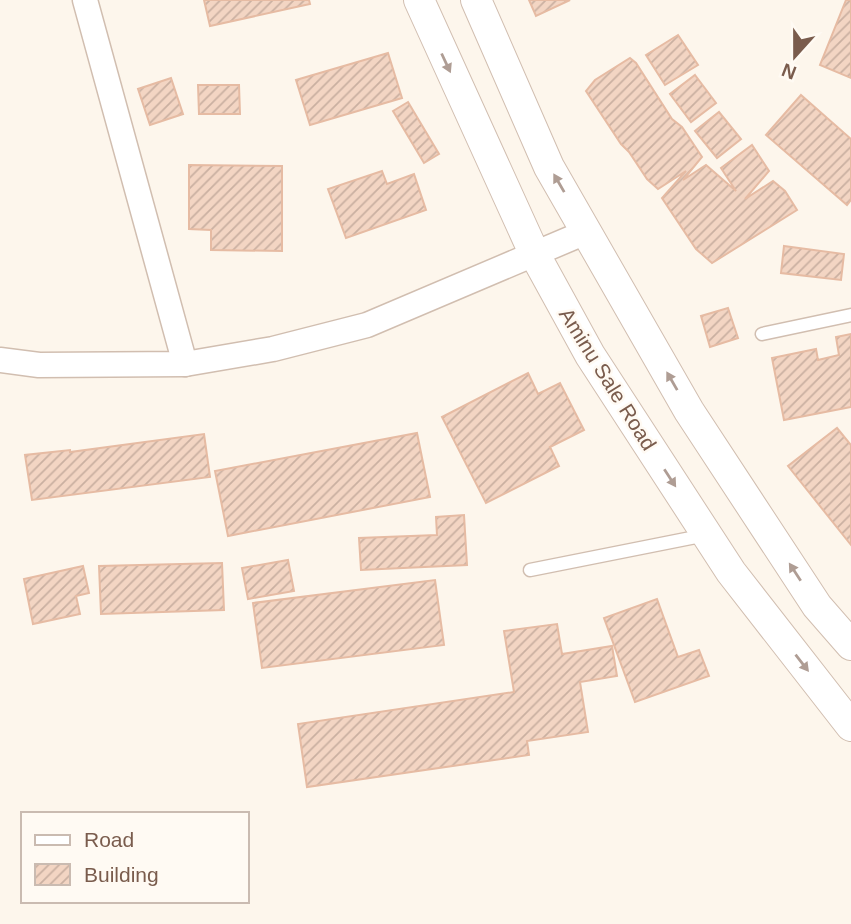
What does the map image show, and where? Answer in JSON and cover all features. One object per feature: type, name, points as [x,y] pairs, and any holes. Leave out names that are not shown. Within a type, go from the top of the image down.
[{"type":"street","points":[[85,0],[184,364]]},
{"type":"street","name":"Aminu Sale Road","points":[[419,0],[534,253],[590,355],[731,572],[851,726]]},
{"type":"street","points":[[476,0],[549,167],[689,411],[817,606],[851,645]]},
{"type":"street","points":[[0,360],[39,365],[184,364],[273,349],[367,325],[586,232]]},
{"type":"lane","points":[[762,334],[851,315]]},
{"type":"lane","points":[[530,570],[707,535]]},
{"type":"building","points":[[204,0],[309,0],[310,4],[210,26]]},
{"type":"building","points":[[529,0],[570,0],[536,16]]},
{"type":"building","points":[[846,0],[851,0],[851,78],[820,65]]},
{"type":"building","points":[[678,35],[698,65],[665,85],[646,55]]},
{"type":"building","points":[[388,53],[402,98],[310,125],[296,80]]},
{"type":"building","points":[[630,58],[702,157],[683,180],[706,165],[736,191],[721,168],[752,145],[769,171],[745,199],[773,181],[785,191],[797,210],[712,263],[696,249],[662,198],[686,171],[658,189],[647,179],[621,144],[586,91],[595,80]]},
{"type":"building","points":[[695,75],[716,103],[691,122],[670,94]]},
{"type":"building","points":[[171,78],[183,114],[150,125],[138,89]]},
{"type":"building","points":[[198,85],[239,85],[240,114],[199,114]]},
{"type":"building","points":[[801,95],[851,139],[851,200],[847,205],[766,135]]},
{"type":"building","points":[[408,102],[439,154],[424,163],[393,111]]},
{"type":"building","points":[[719,112],[741,139],[717,158],[695,131]]},
{"type":"building","points":[[189,165],[282,166],[282,251],[211,250],[211,230],[189,229]]},
{"type":"building","points":[[382,171],[387,184],[414,174],[426,210],[346,238],[328,189]]},
{"type":"building","points":[[784,246],[844,254],[841,280],[781,273]]},
{"type":"building","points":[[728,308],[738,338],[710,347],[701,316]]},
{"type":"building","points":[[851,334],[851,407],[784,420],[772,358],[816,349],[818,360],[839,355],[836,337]]},
{"type":"building","points":[[528,373],[538,394],[560,383],[584,430],[550,447],[559,466],[486,503],[442,417]]},
{"type":"building","points":[[837,428],[851,445],[851,545],[788,466]]},
{"type":"building","points":[[417,433],[430,497],[228,536],[215,471]]},
{"type":"building","points":[[204,434],[210,477],[32,500],[25,455],[70,452]]},
{"type":"building","points":[[464,515],[467,565],[361,570],[359,538],[437,535],[436,517]]},
{"type":"building","points":[[288,560],[294,591],[248,599],[242,568]]},
{"type":"building","points":[[222,563],[224,610],[101,614],[99,566]]},
{"type":"building","points":[[83,566],[89,593],[76,596],[80,614],[33,624],[24,579]]},
{"type":"building","points":[[435,580],[444,645],[262,668],[253,603]]},
{"type":"building","points":[[657,599],[678,657],[699,650],[709,676],[635,702],[604,618]]},
{"type":"building","points":[[557,624],[562,654],[612,646],[617,676],[580,682],[588,732],[527,741],[529,755],[307,787],[298,724],[514,692],[504,631]]}]
